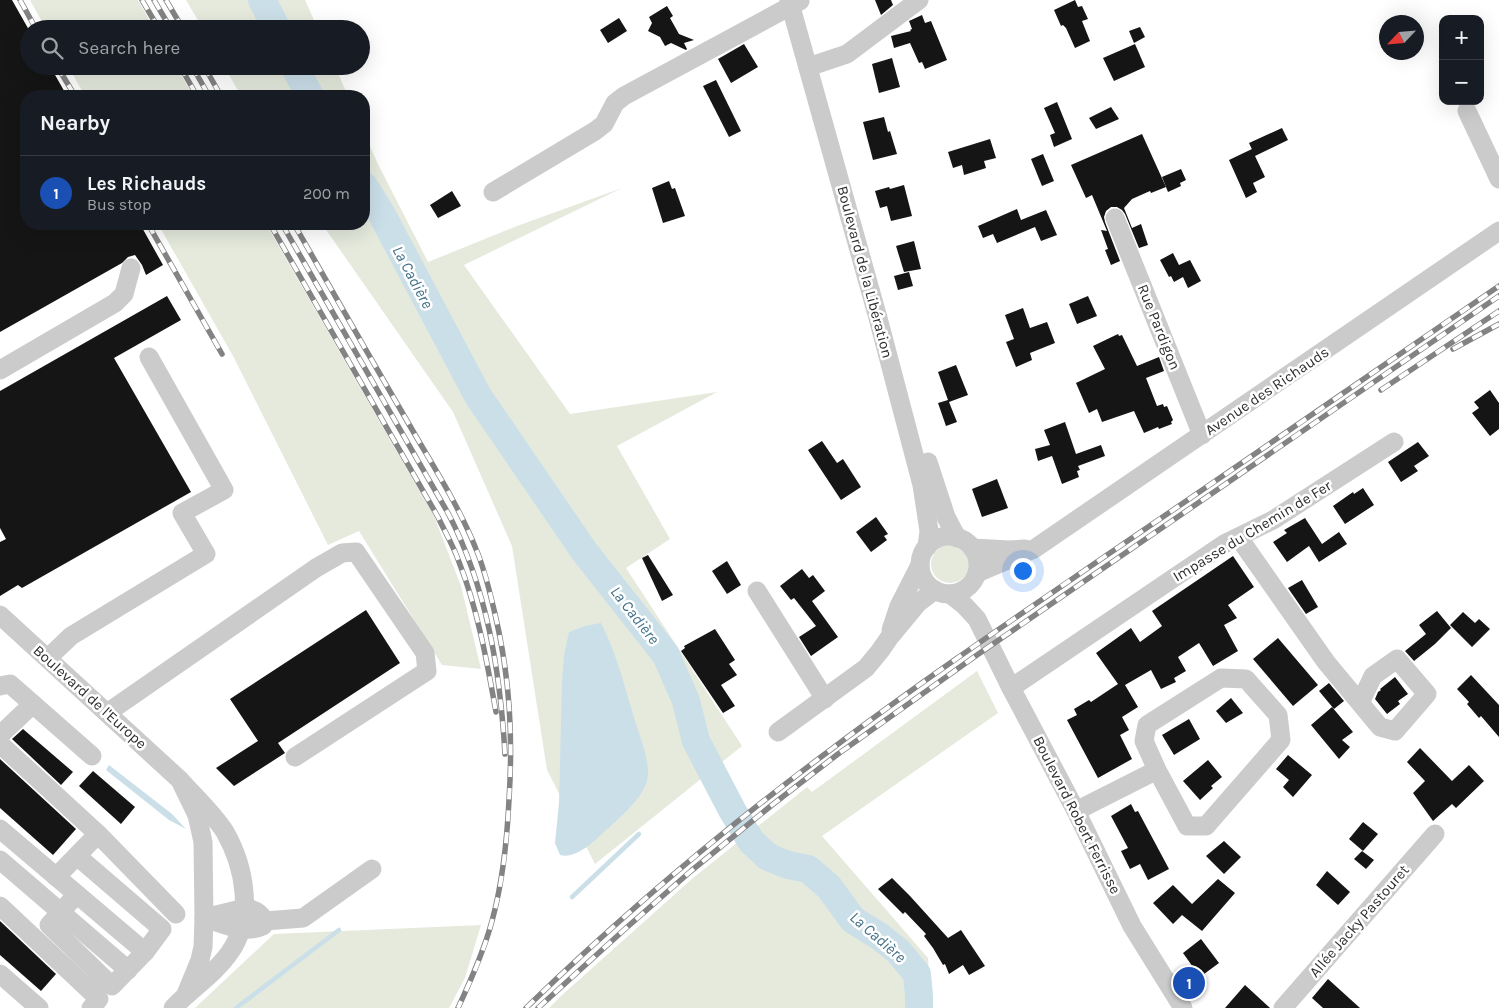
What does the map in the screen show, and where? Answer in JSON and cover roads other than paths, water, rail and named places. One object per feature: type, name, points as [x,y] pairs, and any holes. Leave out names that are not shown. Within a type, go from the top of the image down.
[{"type":"street","points":[[813,65],[847,54],[919,0]]},
{"type":"street","points":[[493,192],[595,132],[604,124],[615,103],[624,96],[795,2]]},
{"type":"street","name":"Boulevard de la Libération","points":[[795,2],[934,481],[946,517],[965,543]]},
{"type":"street","name":"Boulevard de la Libération","points":[[813,65],[922,485],[929,531],[927,547]]},
{"type":"street","points":[[1467,111],[1499,179]]},
{"type":"street","name":"Rue Pardigon","points":[[1115,218],[1202,435]]},
{"type":"street","name":"Avenue des Richauds","points":[[975,576],[1034,549],[1499,231]]},
{"type":"street","points":[[0,370],[115,303],[124,294],[131,268]]},
{"type":"street","points":[[48,658],[71,636],[206,554],[182,513],[224,490],[150,357]]},
{"type":"street","name":"Impasse du Chemin de Fer","points":[[1011,688],[1224,544],[1272,520],[1394,442]]},
{"type":"street","points":[[888,638],[899,606],[920,565],[922,555],[933,541],[949,536],[965,543],[1009,550],[1034,549]]},
{"type":"street","points":[[1239,538],[1326,662],[1360,703]]},
{"type":"street","points":[[778,732],[866,668],[888,638],[918,603],[942,592],[964,590],[975,576],[977,560],[965,543]]},
{"type":"street","points":[[107,713],[316,568],[342,553],[356,552],[424,653],[427,671],[295,756]]},
{"type":"street","points":[[920,565],[922,575],[927,584],[942,592]]},
{"type":"street","name":"Boulevard Robert Ferrisse","points":[[975,576],[977,619]]},
{"type":"street","points":[[757,591],[825,699]]},
{"type":"street","name":"Boulevard Robert Ferrisse","points":[[942,592],[964,605],[977,619],[1076,811],[1132,926],[1183,1008]]},
{"type":"street","name":"Boulevard de l'Europe","points":[[0,615],[180,780],[217,820],[234,852],[244,895],[245,908],[242,929],[236,942],[220,964],[173,1008]]},
{"type":"street","points":[[1221,678],[1246,679],[1278,715],[1281,740],[1206,826],[1187,826],[1157,770],[1144,741],[1147,725],[1221,678]]},
{"type":"street","points":[[0,686],[10,684],[92,756]]},
{"type":"street","points":[[0,735],[33,704]]},
{"type":"street","points":[[0,744],[98,834],[176,914]]},
{"type":"street","points":[[1076,811],[1157,770]]},
{"type":"street","name":"Boulevard de l'Europe","points":[[180,780],[196,815],[203,842],[203,947],[200,960],[186,994]]},
{"type":"street","points":[[0,829],[146,952]]},
{"type":"street","points":[[56,877],[98,834]]},
{"type":"street","name":"Allée Jacky Pastouret","points":[[1283,1008],[1435,834]]},
{"type":"street","points":[[77,856],[162,929],[146,952],[112,986],[49,925],[78,894]]},
{"type":"street","points":[[0,860],[62,912]]},
{"type":"street","points":[[265,920],[303,918],[372,869]]},
{"type":"street","points":[[0,906],[99,999],[91,1008]]},
{"type":"street","points":[[245,908],[262,914],[265,920],[263,926],[250,930],[204,918],[245,908]]},
{"type":"street","points":[[0,974],[39,1008]]},
{"type":"water","points":[[601,623],[624,684],[647,760],[648,773],[643,791],[621,817],[583,849],[566,856],[560,855],[555,843],[559,803],[564,655],[569,632]]},
{"type":"water","points":[[109,765],[172,814],[186,829],[169,820],[106,770]]},
{"type":"waterway","name":"La Cadière","points":[[262,0],[272,20]]},
{"type":"waterway","name":"La Cadière","points":[[299,75],[307,90]]},
{"type":"waterway","name":"La Cadière","points":[[370,196],[478,396],[584,551],[666,655],[686,701],[696,741],[732,810],[751,841],[768,857],[788,865],[808,869],[829,887],[853,920],[879,936],[898,951],[917,974],[919,1008]]},
{"type":"waterway","points":[[572,897],[639,834]]},
{"type":"waterway","points":[[236,1008],[339,930]]},
{"type":"railway","points":[[20,0],[31,20]]},
{"type":"railway","points":[[142,0],[154,20]]},
{"type":"railway","points":[[154,0],[166,20]]},
{"type":"railway","points":[[166,0],[178,20]]},
{"type":"railway","points":[[62,75],[71,90]]},
{"type":"railway","points":[[185,75],[194,90]]},
{"type":"railway","points":[[197,75],[206,90]]},
{"type":"railway","points":[[209,75],[218,90]]},
{"type":"railway","points":[[151,230],[222,354]]},
{"type":"railway","points":[[273,230],[438,517],[452,545],[466,580],[477,617],[496,712]]},
{"type":"railway","points":[[285,230],[448,513],[461,541],[473,570],[489,630],[499,691],[505,754]]},
{"type":"railway","points":[[297,230],[462,517],[482,565],[500,638],[507,684],[511,753],[506,846],[502,876],[489,932],[458,1008]]},
{"type":"railway","points":[[526,1008],[599,939],[675,873],[753,809],[867,723],[1003,626],[1499,286]]},
{"type":"railway","points":[[538,1008],[691,871],[838,754],[977,655],[1499,296]]},
{"type":"railway","points":[[1381,390],[1499,311]]},
{"type":"railway","points":[[1453,349],[1499,324]]},
{"type":"place","name":"Les Richauds","points":[[1189,983]]}]
